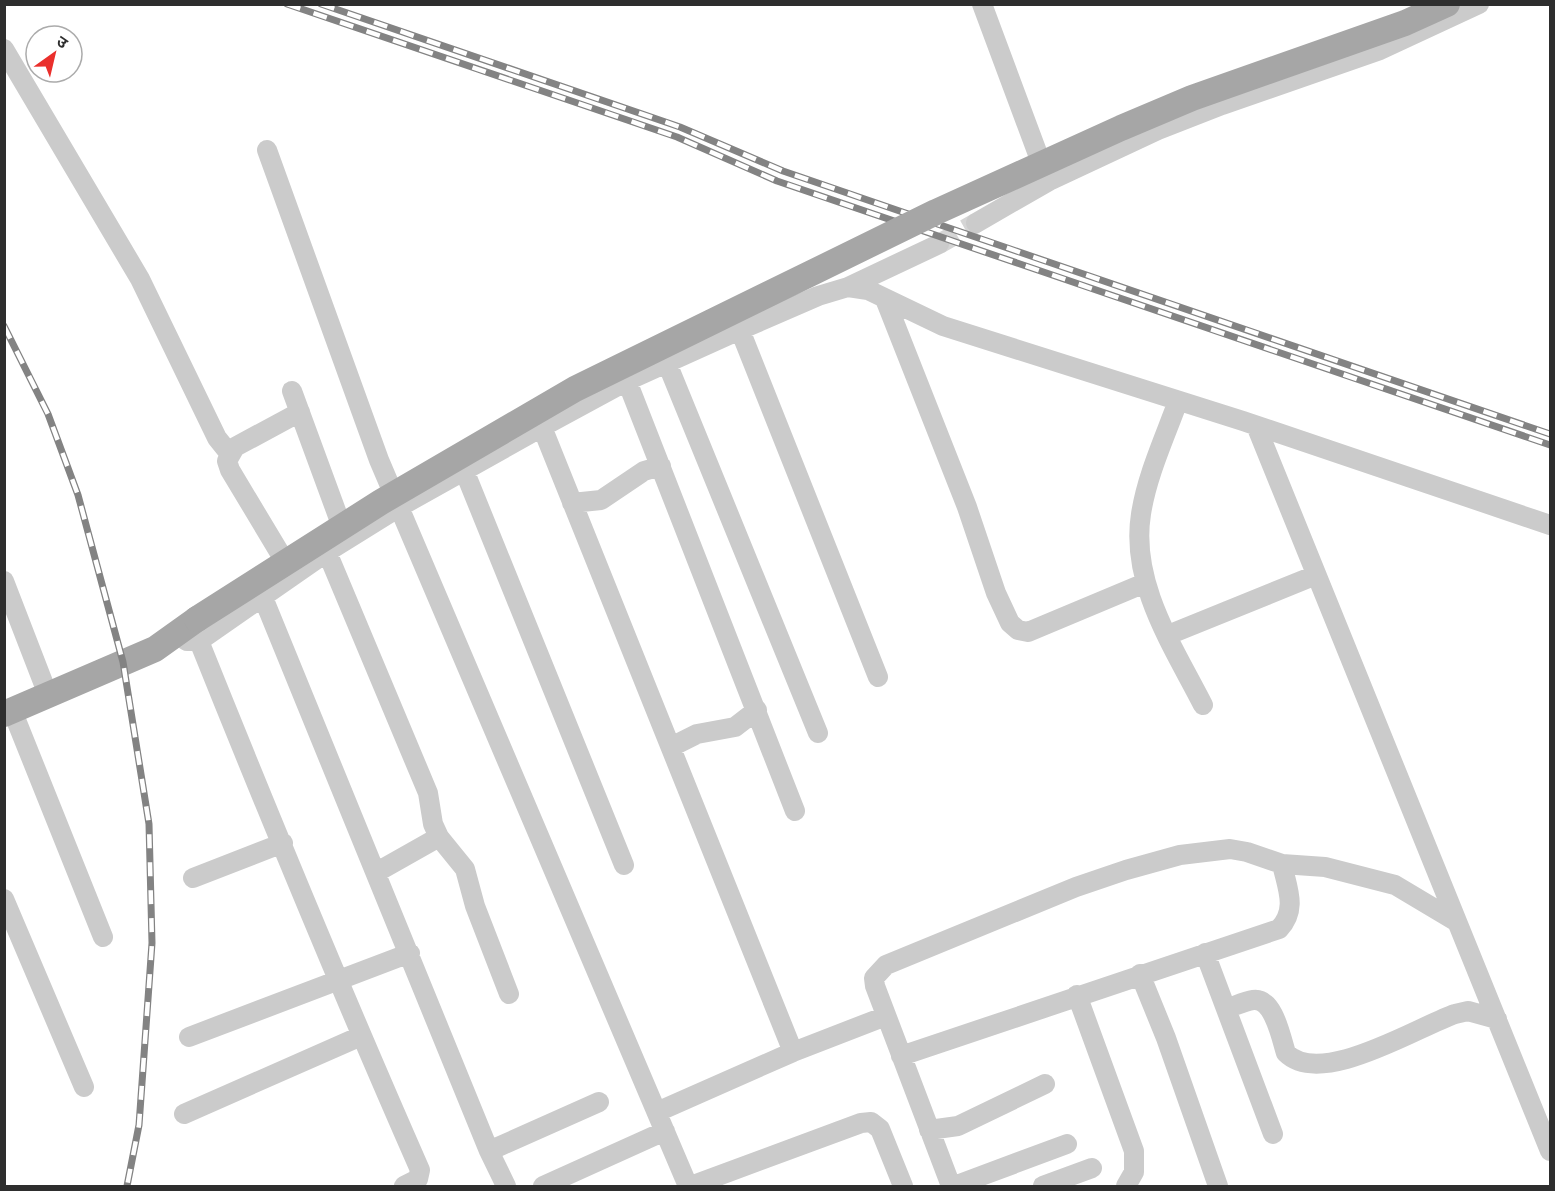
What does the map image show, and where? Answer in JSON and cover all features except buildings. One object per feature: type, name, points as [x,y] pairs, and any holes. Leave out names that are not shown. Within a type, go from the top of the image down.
[{"type":"main road","points":[[8,712],[155,649],[191,631],[381,502],[554,401],[936,212],[1155,112],[1405,23],[1447,4]]},
{"type":"street","points":[[982,4],[1048,181]]},
{"type":"street","points":[[976,223],[1048,181],[1158,130],[1222,105],[1380,50],[1479,4]]},
{"type":"street","points":[[4,49],[140,279],[217,438],[229,453]]},
{"type":"street","points":[[267,150],[379,460],[401,506],[690,1186],[861,1122],[871,1122],[880,1130],[903,1186]]},
{"type":"street","points":[[404,1186],[418,1179],[420,1170],[337,981],[283,843],[191,631],[262,596],[401,506],[627,381],[819,296],[848,287],[939,244]]},
{"type":"street","points":[[848,287],[868,290],[943,326],[1178,401],[1551,525]]},
{"type":"street","points":[[885,298],[967,507],[996,593],[1010,623],[1018,630],[1028,632],[1145,583]]},
{"type":"street","points":[[740,330],[878,677]]},
{"type":"street","points":[[667,363],[818,733]]},
{"type":"street","points":[[627,381],[795,811]]},
{"type":"street","points":[[292,391],[347,539]]},
{"type":"street","points":[[1178,401],[1151,475],[1141,514],[1139,553],[1145,583],[1203,705]]},
{"type":"street","points":[[293,575],[230,470],[227,461],[229,453],[235,447],[300,412]]},
{"type":"street","points":[[542,428],[793,1052]]},
{"type":"street","points":[[1257,428],[1551,1151]]},
{"type":"street","points":[[573,503],[601,500],[644,471],[661,466]]},
{"type":"street","points":[[464,470],[624,865]]},
{"type":"street","points":[[327,552],[428,793],[433,824],[439,837],[465,869],[475,906],[509,994]]},
{"type":"street","points":[[1168,635],[1316,575]]},
{"type":"street","points":[[4,580],[48,695]]},
{"type":"street","points":[[262,596],[377,872],[489,1151],[506,1186]]},
{"type":"street","points":[[670,747],[697,734],[735,727],[757,710]]},
{"type":"street","points":[[8,712],[103,937]]},
{"type":"street","points":[[377,872],[439,837]]},
{"type":"street","points":[[193,878],[283,843]]},
{"type":"street","points":[[1067,1144],[952,1186],[886,1016],[874,978],[886,965],[1076,887],[1180,855],[1230,849],[1247,852],[1282,864],[1325,867],[1395,885],[1457,921]]},
{"type":"street","points":[[902,1056],[1279,928],[1288,919],[1291,906],[1282,864]]},
{"type":"street","points":[[4,899],[84,1086]]},
{"type":"street","points":[[189,1037],[410,953]]},
{"type":"street","points":[[1205,953],[1273,1134]]},
{"type":"street","points":[[1140,974],[1166,1038],[1218,1186]]},
{"type":"street","points":[[1077,995],[1134,1151],[1134,1172],[1126,1186]]},
{"type":"street","points":[[1226,1009],[1254,1000],[1262,1001],[1271,1012],[1286,1053],[1291,1058],[1298,1061],[1330,1063],[1353,1059],[1455,1014],[1468,1011],[1497,1018]]},
{"type":"street","points":[[543,1186],[793,1052],[886,1016]]},
{"type":"street","points":[[184,1114],[361,1035]]},
{"type":"street","points":[[929,1130],[958,1126],[1045,1084]]},
{"type":"street","points":[[489,1151],[599,1102]]},
{"type":"street","points":[[1043,1186],[1092,1168]]},
{"type":"tunnel","points":[[939,244],[976,223]]},
{"type":"railway","points":[[287,4],[677,137],[777,181],[1550,445]]},
{"type":"railway","points":[[321,4],[680,127],[783,171],[1550,434]]},
{"type":"railway","points":[[4,326],[48,414],[78,495],[123,662],[149,824],[152,943],[139,1125],[127,1186]]}]
